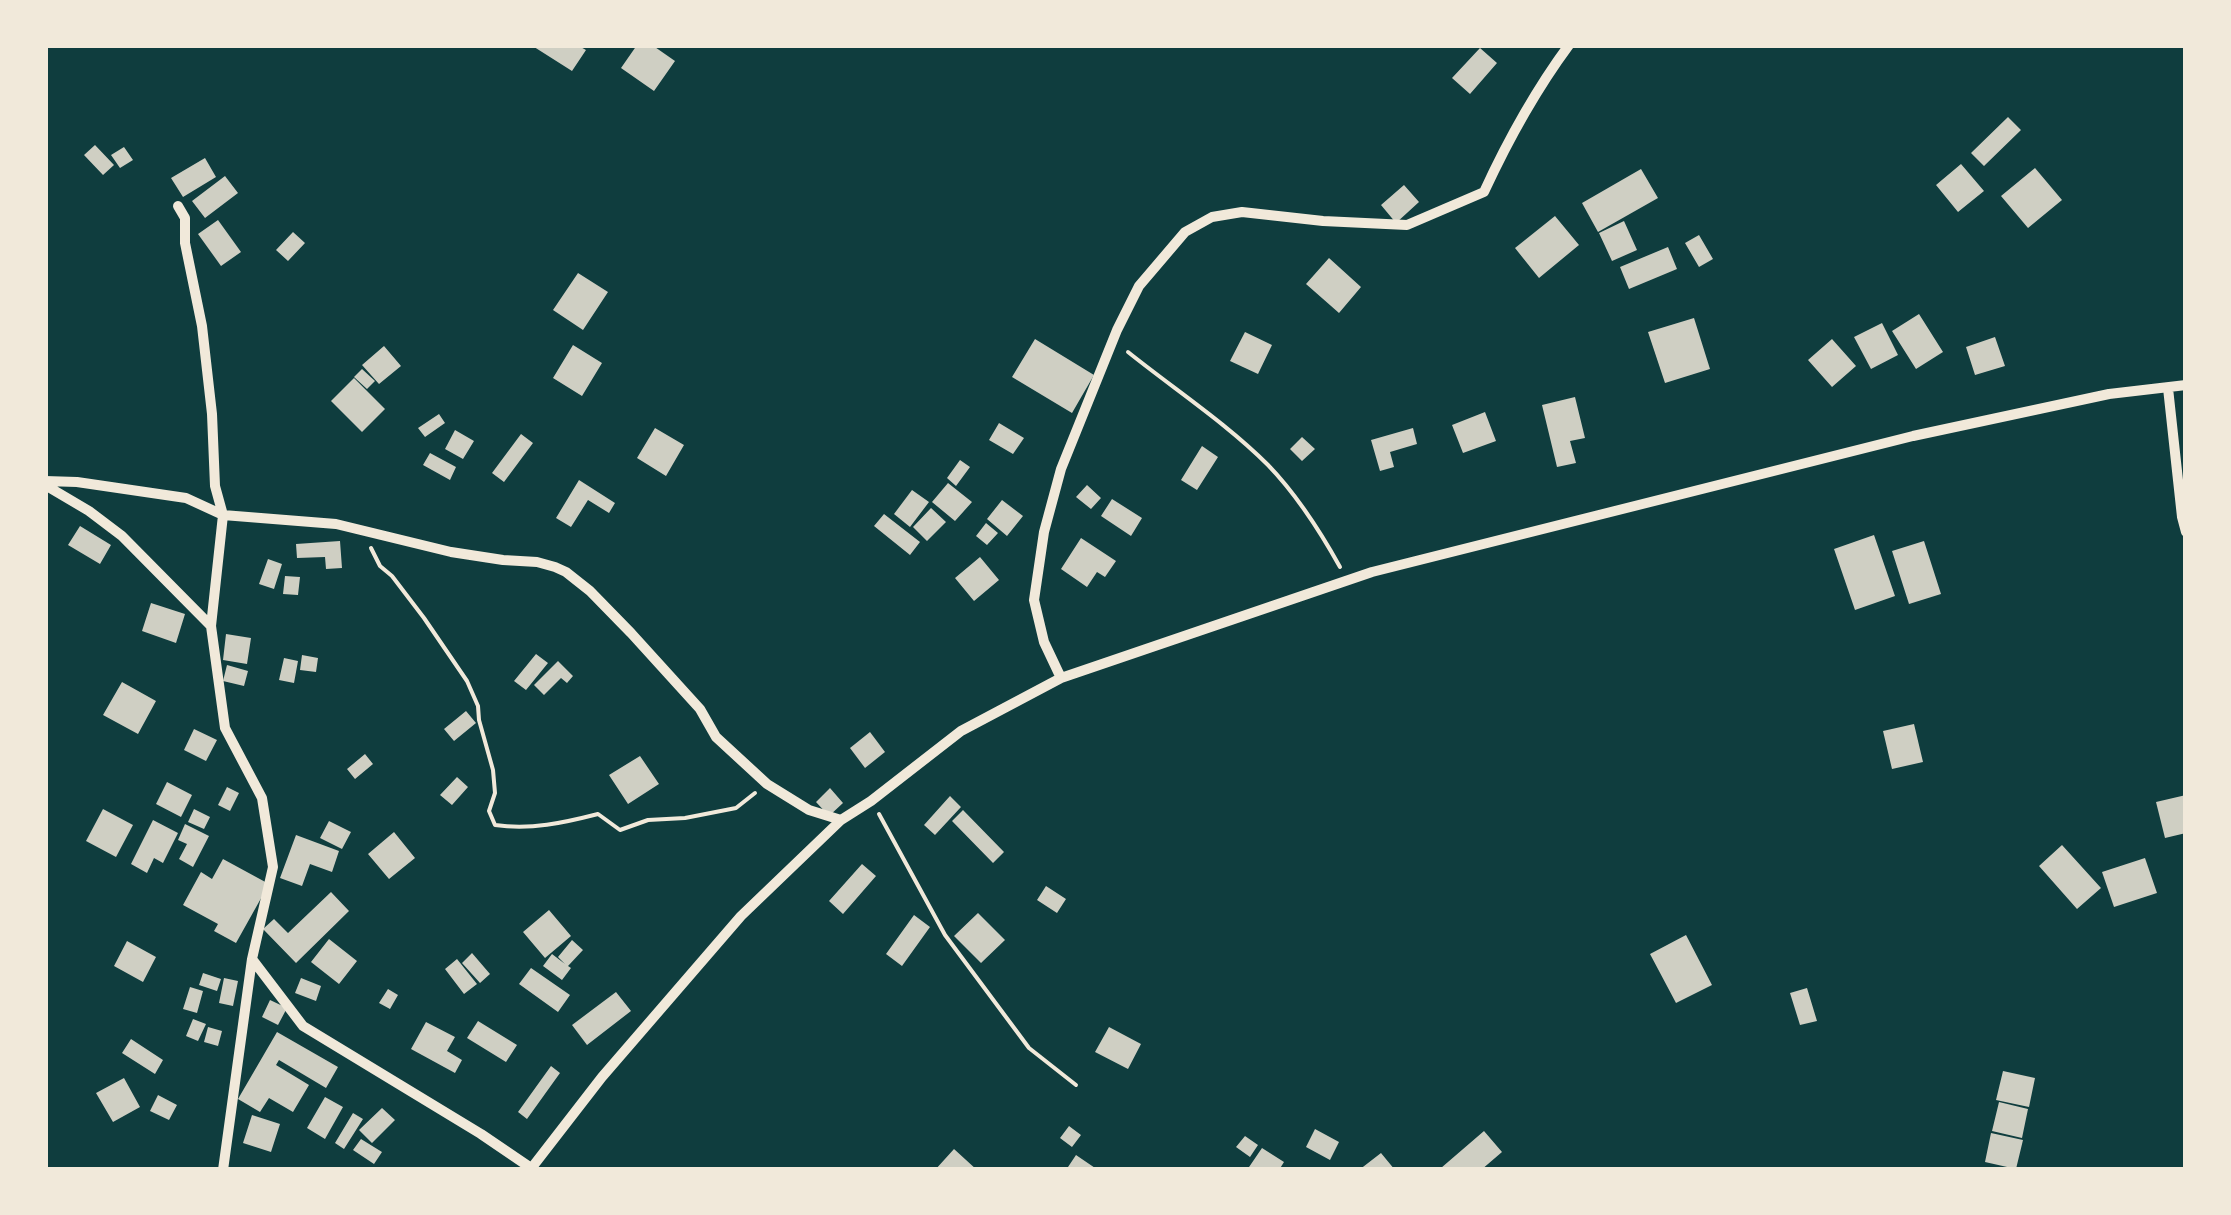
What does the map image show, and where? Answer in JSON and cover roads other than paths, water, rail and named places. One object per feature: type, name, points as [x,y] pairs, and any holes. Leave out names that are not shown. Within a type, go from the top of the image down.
[{"type":"street","points":[[1060,678],[1044,642],[1034,600],[1044,532],[1062,469],[1139,286],[1185,232],[1212,218],[1242,212],[1407,225],[1484,192],[1512,133],[1569,45]]},
{"type":"street","points":[[178,206],[184,218],[184,243],[202,326],[215,486],[223,515],[211,626],[224,728],[262,798],[273,867],[252,960],[223,1170]]},
{"type":"street","points":[[252,960],[304,1026],[531,1169],[602,1077],[741,916],[841,820],[872,801],[961,731],[1060,678],[1372,572],[1913,436],[2109,394],[2186,385]]},
{"type":"street","points":[[2168,388],[2186,532]]},
{"type":"street","points":[[45,483],[77,482],[186,498],[223,515],[336,524],[451,552],[537,562],[566,572],[631,633],[700,709],[716,737],[767,784],[809,810],[841,820]]},
{"type":"street","points":[[45,483],[122,536],[211,626]]}]
